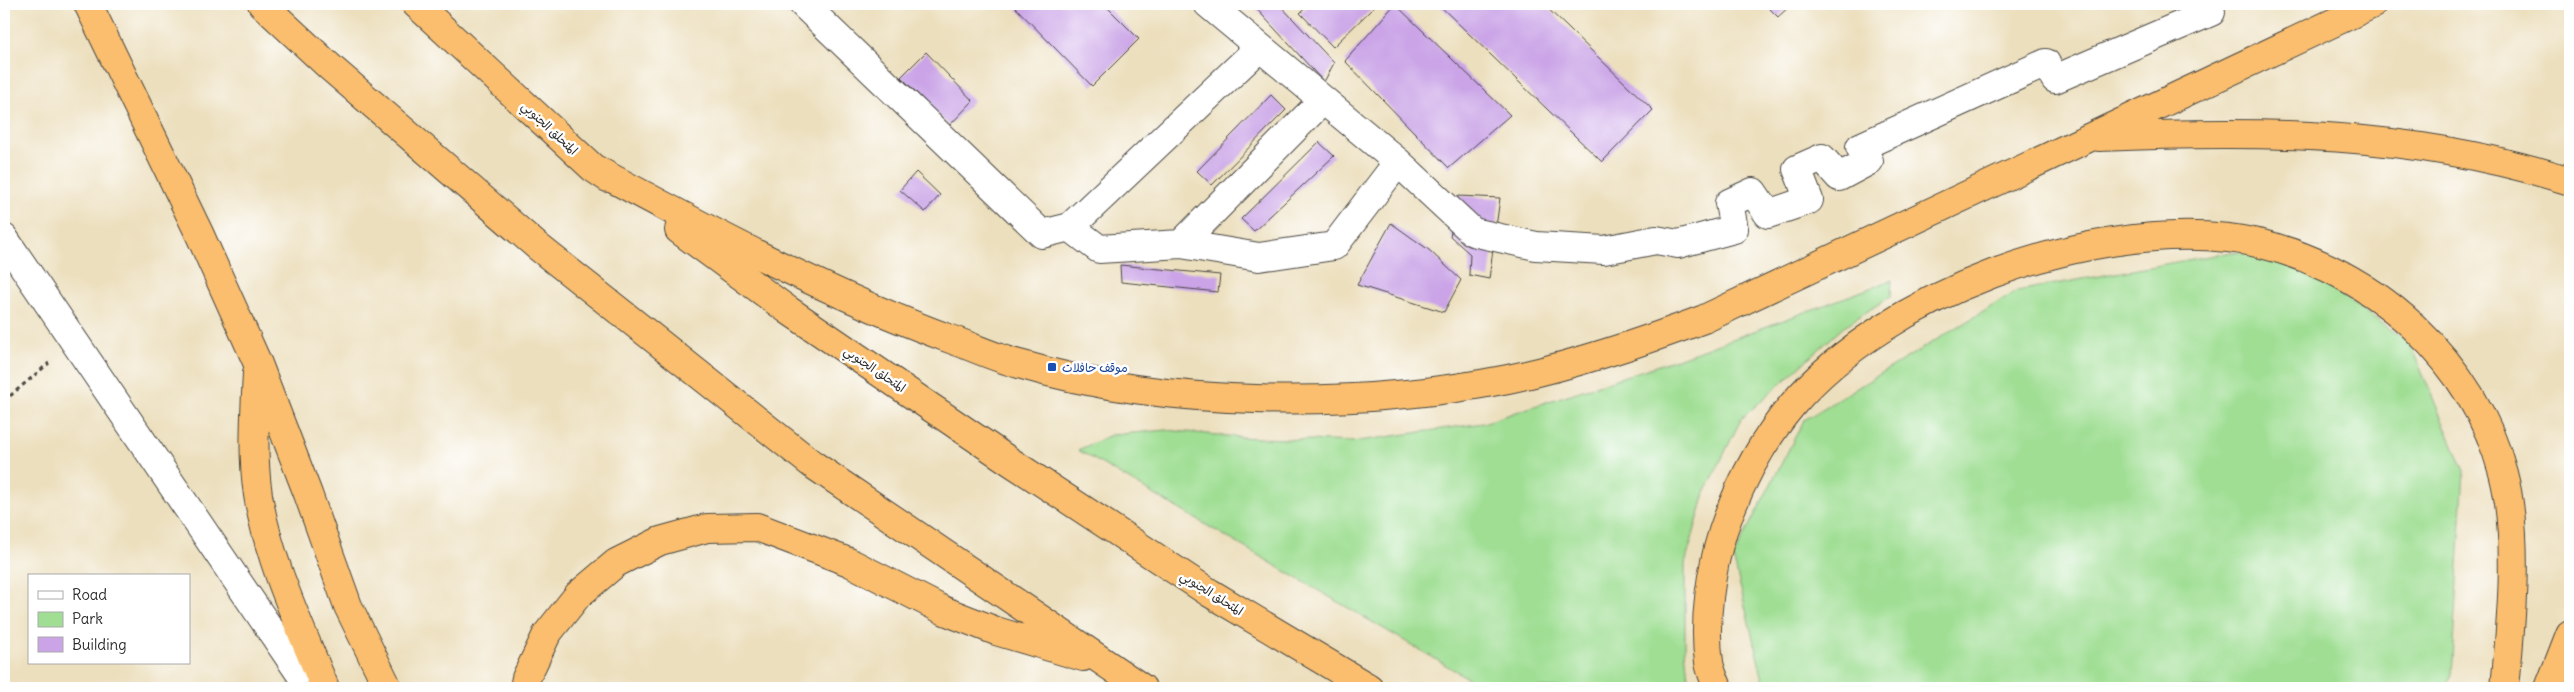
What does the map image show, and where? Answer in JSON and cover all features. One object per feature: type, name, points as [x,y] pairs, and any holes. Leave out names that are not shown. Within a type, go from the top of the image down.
[{"type":"highway","points":[[88,4],[200,233],[258,364],[308,494],[348,606],[388,688]]},
{"type":"highway","points":[[262,4],[330,68],[537,246],[812,464],[1099,661],[1142,688]]},
{"type":"highway","name":"المتحلق الجنوبي","points":[[416,4],[593,168],[788,310],[1008,460],[1210,593],[1369,688]]},
{"type":"highway","points":[[593,168],[748,252],[828,289],[922,329],[1019,364],[1088,380],[1158,391],[1228,398],[1299,400],[1370,397],[1440,390],[1508,379],[1574,363],[1640,343],[1704,319],[1767,292],[1828,260],[2373,4]]},
{"type":"highway","points":[[2087,138],[2204,132],[2310,134],[2399,142],[2481,157],[2570,181]]},
{"type":"highway","points":[[1718,688],[1709,662],[1708,622],[1711,582],[1719,543],[1732,505],[1748,469],[1769,435],[1793,404],[1820,375],[1860,345],[1901,318],[1944,294],[1990,274],[2039,258],[2092,245],[2144,238],[2197,235],[2266,245],[2330,269],[2366,289],[2400,313],[2429,342],[2467,390],[2493,441],[2504,475],[2510,510],[2511,614],[2505,688]]},
{"type":"highway","points":[[258,364],[254,444],[258,495],[269,539],[287,594],[325,688]]},
{"type":"highway","points":[[524,688],[526,678],[547,634],[578,594],[616,563],[660,541],[707,528],[757,527],[849,562],[897,588],[954,615],[1047,648],[1099,661]]},
{"type":"highway","points":[[2549,688],[2570,634]]},
{"type":"street","points":[[803,4],[1042,234],[1070,227],[1260,48]]},
{"type":"street","points":[[1208,4],[1398,162],[1473,232],[1536,246],[1604,250],[1656,240],[1678,244],[1734,229],[1729,203],[1753,192],[1768,214],[1809,200],[1797,169],[1822,158],[1839,177],[1869,161],[1860,147],[2046,63],[2055,80],[2210,12],[2208,4]]},
{"type":"street","points":[[1181,244],[1324,100]]},
{"type":"street","points":[[1070,227],[1099,249],[1181,244],[1260,257],[1334,246],[1398,162]]},
{"type":"street","points":[[4,238],[310,688]]},
{"type":"path","points":[[4,401],[74,342]]},
{"type":"green space","points":[[2231,252],[2286,257],[2409,342],[2464,471],[2451,675],[2446,688],[1765,688],[1733,557],[1804,420],[2017,291]]},
{"type":"green space","points":[[1892,280],[1891,296],[1846,325],[1741,419],[1705,493],[1685,564],[1685,648],[1689,688],[1485,688],[1078,450],[1111,435],[1166,430],[1238,437],[1352,442],[1483,423],[1689,355]]},
{"type":"building","points":[[1012,4],[1104,4],[1139,39],[1092,86]]},
{"type":"building","points":[[1252,4],[1279,4],[1334,63],[1324,82]]},
{"type":"building","points":[[1310,4],[1377,4],[1333,47],[1300,13]]},
{"type":"building","points":[[1395,4],[1510,115],[1449,168],[1345,61]]},
{"type":"building","points":[[1438,4],[1543,4],[1653,110],[1602,162]]},
{"type":"building","points":[[1765,4],[1792,4],[1778,17]]},
{"type":"building","points":[[926,52],[973,101],[949,126],[901,77]]},
{"type":"building","points":[[1271,95],[1286,110],[1212,185],[1197,171]]},
{"type":"building","points":[[1319,142],[1334,156],[1254,231],[1241,219]]},
{"type":"building","points":[[916,172],[940,195],[925,212],[900,190]]},
{"type":"building","points":[[1458,196],[1500,198],[1489,279],[1469,275],[1470,254],[1450,236]]},
{"type":"building","points":[[1391,223],[1429,250],[1461,280],[1444,312],[1357,285]]},
{"type":"building","points":[[1120,265],[1220,275],[1218,292],[1121,282]]},
{"type":"place","name":"موقف حافلات","points":[[1052,367]]}]
